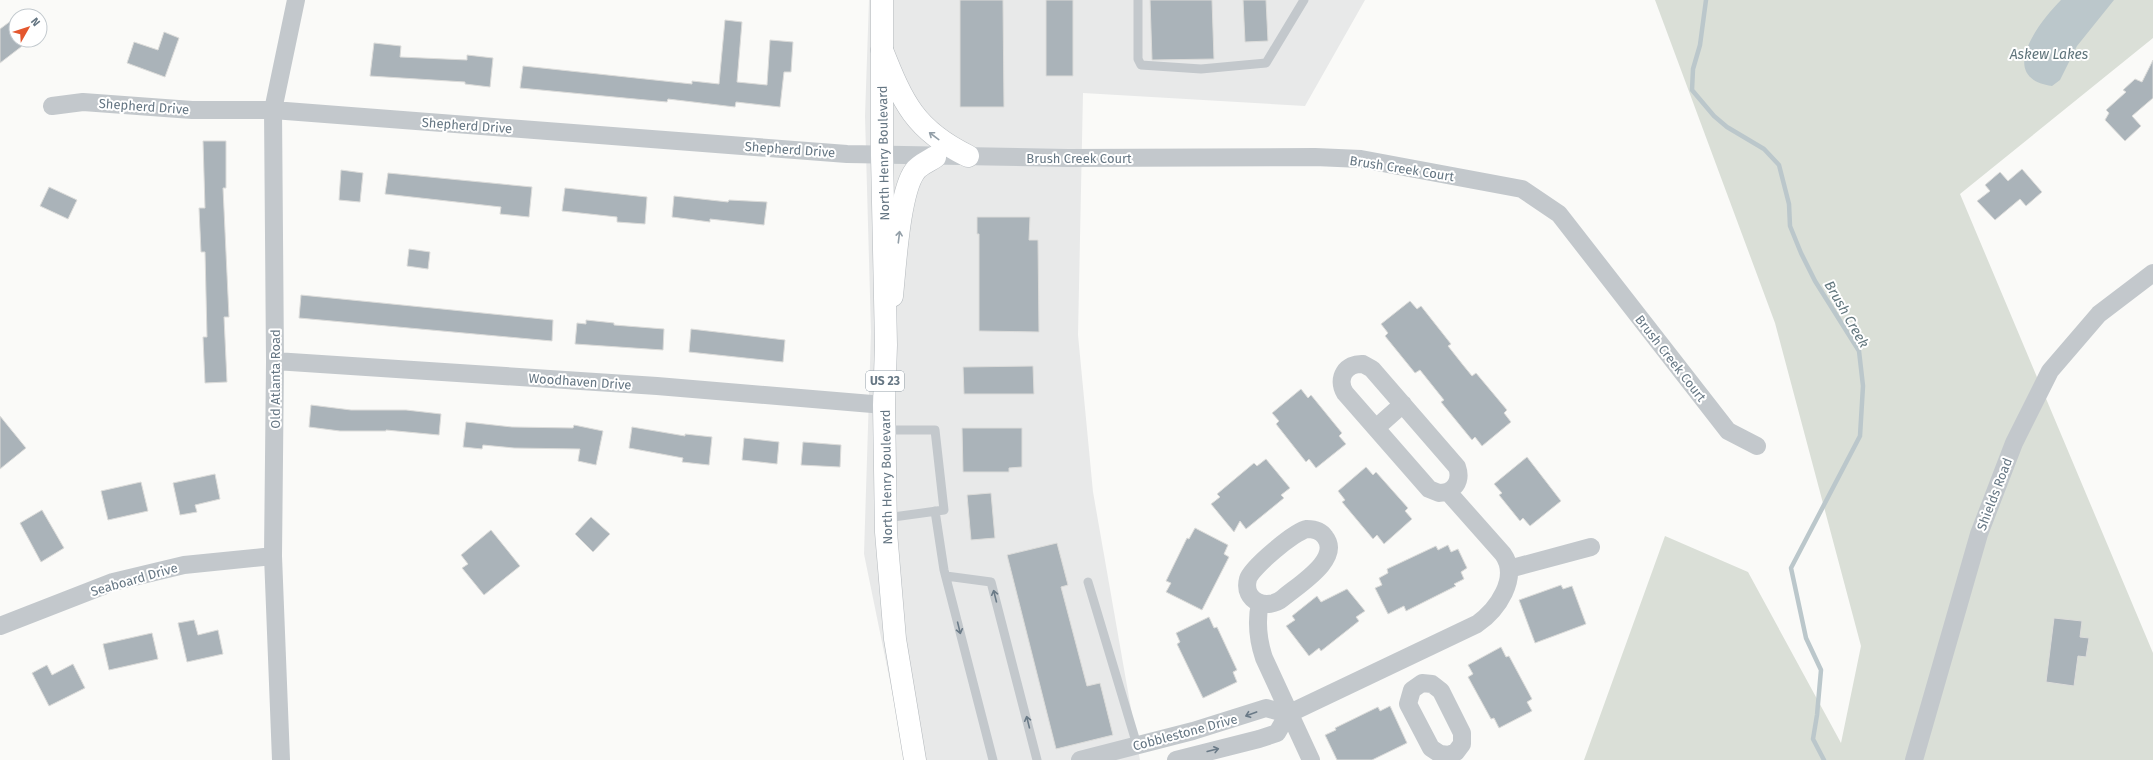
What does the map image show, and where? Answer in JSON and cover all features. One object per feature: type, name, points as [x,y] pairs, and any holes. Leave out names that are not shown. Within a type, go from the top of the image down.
[{"type":"main road","name":"North Henry Boulevard","points":[[882,0],[882,155],[886,345],[884,405],[886,518],[895,639],[918,756]]},
{"type":"main road","points":[[882,49],[898,92],[914,117],[929,132],[948,146],[968,156]]},
{"type":"main road","points":[[886,345],[902,214],[908,188],[915,171],[935,156]]},
{"type":"street","name":"Old Atlanta Road","points":[[281,760],[273,556],[275,361],[272,110],[296,0]]},
{"type":"street","name":"Shepherd Drive","points":[[52,106],[83,102],[192,110],[272,110],[882,155]]},
{"type":"street","name":"Brush Creek Court","points":[[882,155],[1068,158],[1315,157],[1361,159],[1522,189],[1559,214],[1728,431],[1757,446]]},
{"type":"street","name":"Shields Road","points":[[1914,760],[1979,534],[2014,443],[2050,371],[2099,314],[2153,273]]},
{"type":"street","name":"Woodhaven Drive","points":[[275,361],[649,386],[884,405]]},
{"type":"street","points":[[1358,364],[1369,367],[1403,404],[1457,467],[1458,481],[1448,492],[1439,494],[1429,489],[1343,389],[1342,376],[1347,369],[1358,364]]},
{"type":"street","points":[[1376,428],[1403,404]]},
{"type":"street","points":[[1288,714],[1477,624],[1490,614],[1497,606],[1503,593],[1509,570],[1503,554],[1448,492]]},
{"type":"street","points":[[1312,529],[1324,535],[1329,550],[1323,564],[1279,601],[1268,605],[1260,603],[1252,598],[1248,589],[1248,580],[1253,571],[1299,531],[1312,529]]},
{"type":"street","points":[[1509,570],[1591,547]]},
{"type":"street","name":"Seaboard Drive","points":[[2,620],[113,582],[184,565],[273,556]]},
{"type":"street","points":[[1260,603],[1257,624],[1260,645],[1271,678],[1310,760]]},
{"type":"street","points":[[1402,660],[1416,685]]},
{"type":"street","name":"Cobblestone Drive","points":[[1080,760],[1193,731],[1266,708],[1288,714],[1276,733],[1259,740],[1176,760]]},
{"type":"lane","points":[[1138,0],[1138,59],[1141,65],[1201,69],[1266,63],[1304,0]]},
{"type":"lane","points":[[885,430],[935,430],[944,510],[886,518]]},
{"type":"lane","points":[[935,511],[946,576],[993,760]]},
{"type":"lane","points":[[946,576],[992,582],[1037,760]]},
{"type":"lane","points":[[1088,582],[1137,745]]},
{"type":"shaded area","points":[[869,0],[1365,0],[1305,106],[1083,93],[1078,335],[1093,492],[1140,760],[906,760],[864,554],[871,332],[865,116]]},
{"type":"shaded area","points":[[1655,0],[2153,0],[2153,38],[1960,194],[2153,653],[2153,760],[1584,760],[1665,536],[1748,572],[1841,743],[1861,646],[1775,323]]},
{"type":"water","name":"Askew Lakes","points":[[2061,0],[2114,0],[2077,46],[2060,80],[2052,86],[2035,81],[2026,72],[2024,61],[2027,48],[2034,34],[2052,9]]},
{"type":"building","points":[[960,0],[1003,0],[1004,107],[960,107]]},
{"type":"building","points":[[1046,0],[1073,0],[1073,76],[1046,76]]},
{"type":"building","points":[[1150,0],[1212,0],[1214,59],[1152,60]]},
{"type":"building","points":[[1243,0],[1266,0],[1268,41],[1245,42]]},
{"type":"building","points":[[725,20],[742,22],[737,82],[767,85],[770,40],[793,42],[791,72],[784,72],[780,107],[736,102],[735,107],[668,99],[667,102],[520,88],[523,66],[692,84],[692,81],[719,84]]},
{"type":"building","points":[[8,23],[8,48],[20,48],[0,63],[0,29]]},
{"type":"building","points":[[164,32],[179,38],[165,77],[127,63],[134,42],[158,50]]},
{"type":"building","points":[[374,43],[401,46],[400,57],[467,60],[467,55],[493,58],[490,87],[465,84],[465,82],[370,76]]},
{"type":"building","points":[[2153,60],[2153,98],[2132,116],[2141,126],[2125,141],[2105,120],[2109,113],[2106,110],[2126,92],[2123,90],[2135,79],[2142,82]]},
{"type":"building","points":[[203,141],[226,141],[226,188],[223,188],[229,317],[224,317],[227,382],[205,383],[203,337],[207,337],[205,252],[201,252],[199,208],[205,208]]},
{"type":"building","points":[[2022,169],[2042,192],[2026,206],[2020,199],[1995,220],[1977,201],[1990,191],[1985,185],[2000,172],[2008,181]]},
{"type":"building","points":[[341,170],[363,173],[360,202],[339,200]]},
{"type":"building","points":[[388,173],[532,187],[529,217],[500,214],[501,207],[385,194]]},
{"type":"building","points":[[49,187],[77,200],[68,219],[40,206]]},
{"type":"building","points":[[565,188],[647,197],[645,224],[617,222],[617,217],[562,211]]},
{"type":"building","points":[[674,196],[728,202],[729,200],[767,202],[764,225],[710,219],[710,222],[672,217]]},
{"type":"building","points":[[977,217],[1030,217],[1029,240],[1038,240],[1039,332],[979,331],[979,234],[977,234]]},
{"type":"building","points":[[409,249],[430,252],[428,269],[407,266]]},
{"type":"building","points":[[301,295],[553,320],[552,341],[299,318]]},
{"type":"building","points":[[1410,301],[1417,309],[1421,306],[1451,344],[1448,346],[1472,376],[1476,373],[1507,410],[1504,413],[1511,422],[1482,446],[1475,437],[1472,440],[1441,402],[1444,400],[1420,370],[1415,373],[1385,336],[1388,333],[1381,324]]},
{"type":"building","points":[[586,320],[614,323],[614,325],[664,329],[663,350],[575,344],[577,323],[586,324]]},
{"type":"building","points":[[691,329],[785,340],[783,362],[689,352]]},
{"type":"building","points":[[1033,366],[1034,394],[964,394],[963,367]]},
{"type":"building","points":[[1301,389],[1308,398],[1311,395],[1342,433],[1339,436],[1346,444],[1316,468],[1309,459],[1306,462],[1276,424],[1279,421],[1272,413]]},
{"type":"building","points":[[311,405],[351,410],[406,410],[441,414],[439,435],[386,430],[340,431],[309,427]]},
{"type":"building","points":[[0,416],[26,448],[0,469]]},
{"type":"building","points":[[466,422],[512,427],[573,428],[574,425],[603,431],[596,465],[578,461],[580,449],[514,448],[483,445],[482,449],[463,447]]},
{"type":"building","points":[[632,427],[685,436],[685,434],[712,437],[709,465],[682,462],[683,458],[629,448]]},
{"type":"building","points":[[962,428],[1022,428],[1022,467],[1009,468],[1009,472],[963,472]]},
{"type":"building","points":[[744,438],[779,442],[777,464],[742,460]]},
{"type":"building","points":[[803,442],[841,445],[840,467],[801,465]]},
{"type":"building","points":[[1527,457],[1561,501],[1530,526],[1523,518],[1520,521],[1499,495],[1502,493],[1494,484]]},
{"type":"building","points":[[1266,459],[1290,488],[1281,495],[1284,498],[1246,529],[1240,521],[1234,532],[1211,504],[1220,497],[1217,494],[1254,463],[1257,466]]},
{"type":"building","points":[[1366,467],[1373,475],[1376,472],[1408,508],[1405,511],[1412,519],[1384,544],[1377,535],[1373,539],[1342,502],[1345,500],[1338,491]]},
{"type":"building","points":[[215,474],[220,499],[195,505],[197,512],[180,515],[173,483]]},
{"type":"building","points":[[141,482],[148,511],[108,520],[101,491]]},
{"type":"building","points":[[991,493],[995,538],[971,540],[967,495]]},
{"type":"building","points":[[42,510],[64,548],[41,562],[20,523]]},
{"type":"building","points":[[591,517],[610,534],[593,552],[575,534]]},
{"type":"building","points":[[1195,528],[1228,545],[1224,554],[1229,557],[1202,610],[1166,592],[1171,583],[1166,581],[1187,538],[1189,539]]},
{"type":"building","points":[[491,530],[520,566],[484,595],[462,568],[468,564],[461,555]]},
{"type":"building","points":[[1057,543],[1068,585],[1061,587],[1087,686],[1100,683],[1113,735],[1056,749],[1007,555]]},
{"type":"building","points":[[1448,545],[1451,552],[1458,549],[1467,568],[1461,572],[1464,579],[1454,584],[1456,586],[1406,611],[1404,606],[1388,614],[1375,588],[1382,585],[1379,578],[1388,573],[1387,569],[1436,546],[1438,550]]},
{"type":"building","points":[[1561,585],[1563,589],[1572,586],[1586,624],[1535,643],[1519,600]]},
{"type":"building","points":[[1347,589],[1365,611],[1356,617],[1359,621],[1321,651],[1319,648],[1309,656],[1286,626],[1295,620],[1292,616],[1317,596],[1321,602]]},
{"type":"building","points":[[1209,617],[1214,628],[1217,627],[1237,670],[1233,672],[1237,682],[1203,698],[1177,644],[1180,642],[1176,633]]},
{"type":"building","points":[[2054,618],[2082,621],[2080,637],[2089,638],[2086,657],[2078,656],[2074,686],[2046,682]]},
{"type":"building","points":[[194,620],[198,635],[218,630],[223,654],[187,662],[178,623]]},
{"type":"building","points":[[152,633],[158,659],[109,670],[103,644]]},
{"type":"building","points":[[1501,647],[1506,657],[1509,656],[1532,699],[1527,702],[1532,711],[1499,728],[1494,718],[1491,719],[1468,677],[1473,674],[1468,665]]},
{"type":"building","points":[[73,664],[85,688],[49,706],[32,673],[47,665],[52,675]]},
{"type":"building","points":[[1390,706],[1407,743],[1372,760],[1337,760],[1325,735],[1336,730],[1335,728],[1378,707],[1380,711]]},
{"type":"waterway","name":"Brush Creek","points":[[1706,0],[1700,45],[1693,69],[1692,90],[1714,116],[1727,127],[1764,149],[1779,165],[1789,204],[1790,226],[1801,253],[1815,281],[1859,351],[1863,386],[1860,436],[1791,568],[1806,638],[1821,670],[1817,715],[1813,739],[1824,760]]}]
